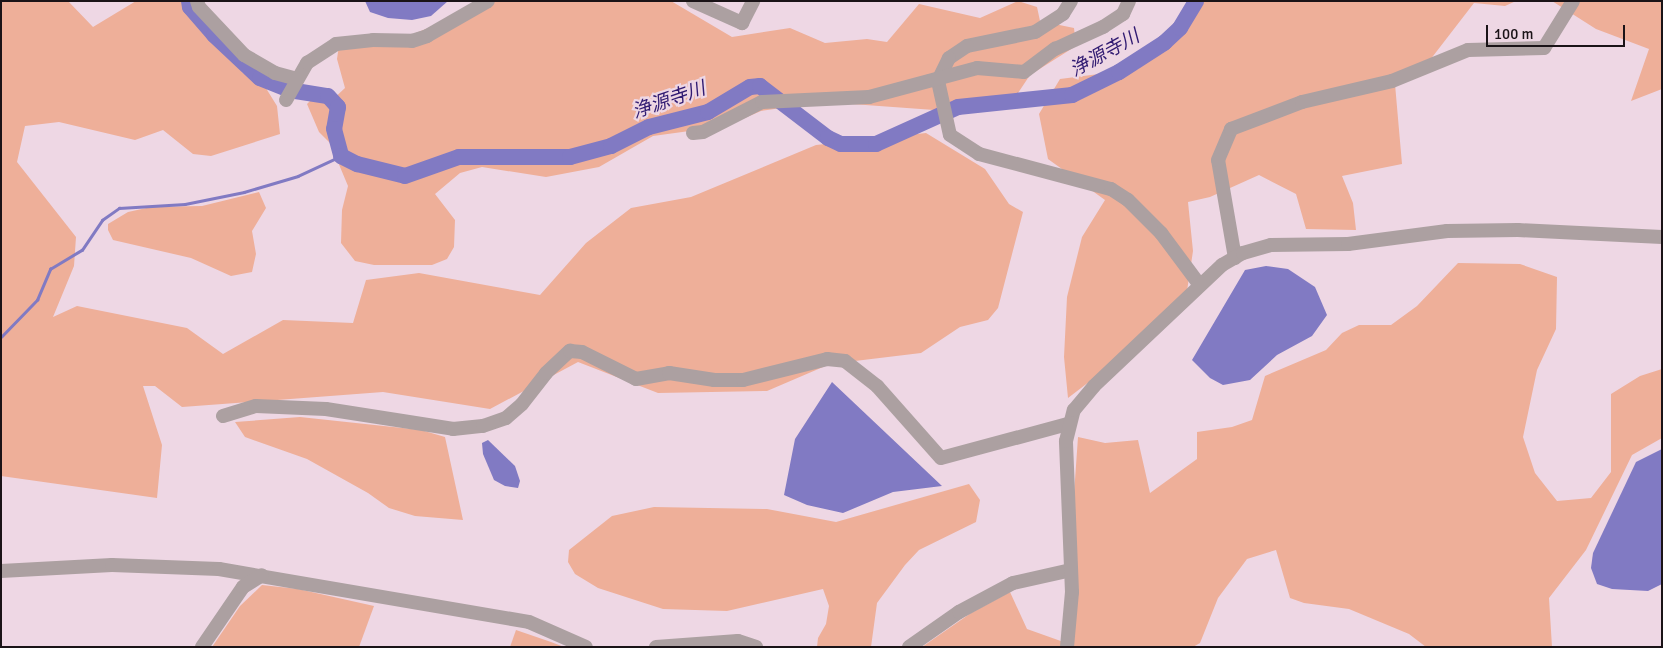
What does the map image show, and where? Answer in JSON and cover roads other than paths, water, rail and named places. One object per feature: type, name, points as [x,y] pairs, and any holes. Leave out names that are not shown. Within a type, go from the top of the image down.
[{"type":"street","points":[[197,1],[199,8],[244,55],[275,73],[297,79]]},
{"type":"street","points":[[286,100],[308,63],[336,44],[373,40],[412,41],[427,36],[488,1]]},
{"type":"street","points":[[693,1],[742,23],[753,1]]},
{"type":"street","points":[[1071,1],[1063,14],[1035,32],[959,50],[949,58],[938,84],[946,125],[956,142],[978,154],[1110,189],[1128,200],[1161,233],[1199,284]]},
{"type":"street","points":[[694,133],[703,132],[762,102],[869,97],[938,84],[978,68],[1024,72],[1055,49],[1103,27],[1123,14],[1129,1]]},
{"type":"street","points":[[1235,258],[1218,160],[1231,129],[1302,102],[1392,81],[1468,50],[1544,48],[1573,1]]},
{"type":"street","points":[[1067,647],[1071,570],[1068,424],[1074,410],[1094,386],[1199,284],[1235,258],[1271,245],[1348,244],[1447,231],[1518,230],[1662,237]]},
{"type":"street","points":[[223,416],[256,406],[326,409],[453,429],[483,426],[506,418],[522,404],[546,373],[570,351],[582,352],[636,379],[669,373],[714,380],[743,380],[827,359],[845,360],[877,386],[941,458],[1068,424]]},
{"type":"street","points":[[1,571],[104,565],[178,566],[262,575],[529,622],[586,647]]},
{"type":"street","points":[[909,647],[960,612],[1013,583],[1071,570]]},
{"type":"street","points":[[202,647],[243,587],[262,575]]},
{"type":"street","points":[[656,647],[738,641],[756,647]]},
{"type":"waterway","name":"浄源寺川","points":[[189,1],[190,7],[214,35],[260,78],[289,90],[328,96],[338,107],[334,129],[341,156],[357,164],[405,176],[459,157],[570,157],[611,146],[649,127],[708,112],[750,87],[760,86],[828,138],[841,144],[876,144],[958,107],[1072,95],[1119,72],[1164,43],[1180,28],[1196,1]]},
{"type":"waterway","points":[[1,337],[37,300],[50,269],[82,250],[102,220],[119,208],[185,204],[244,192],[298,176],[341,156]]}]
